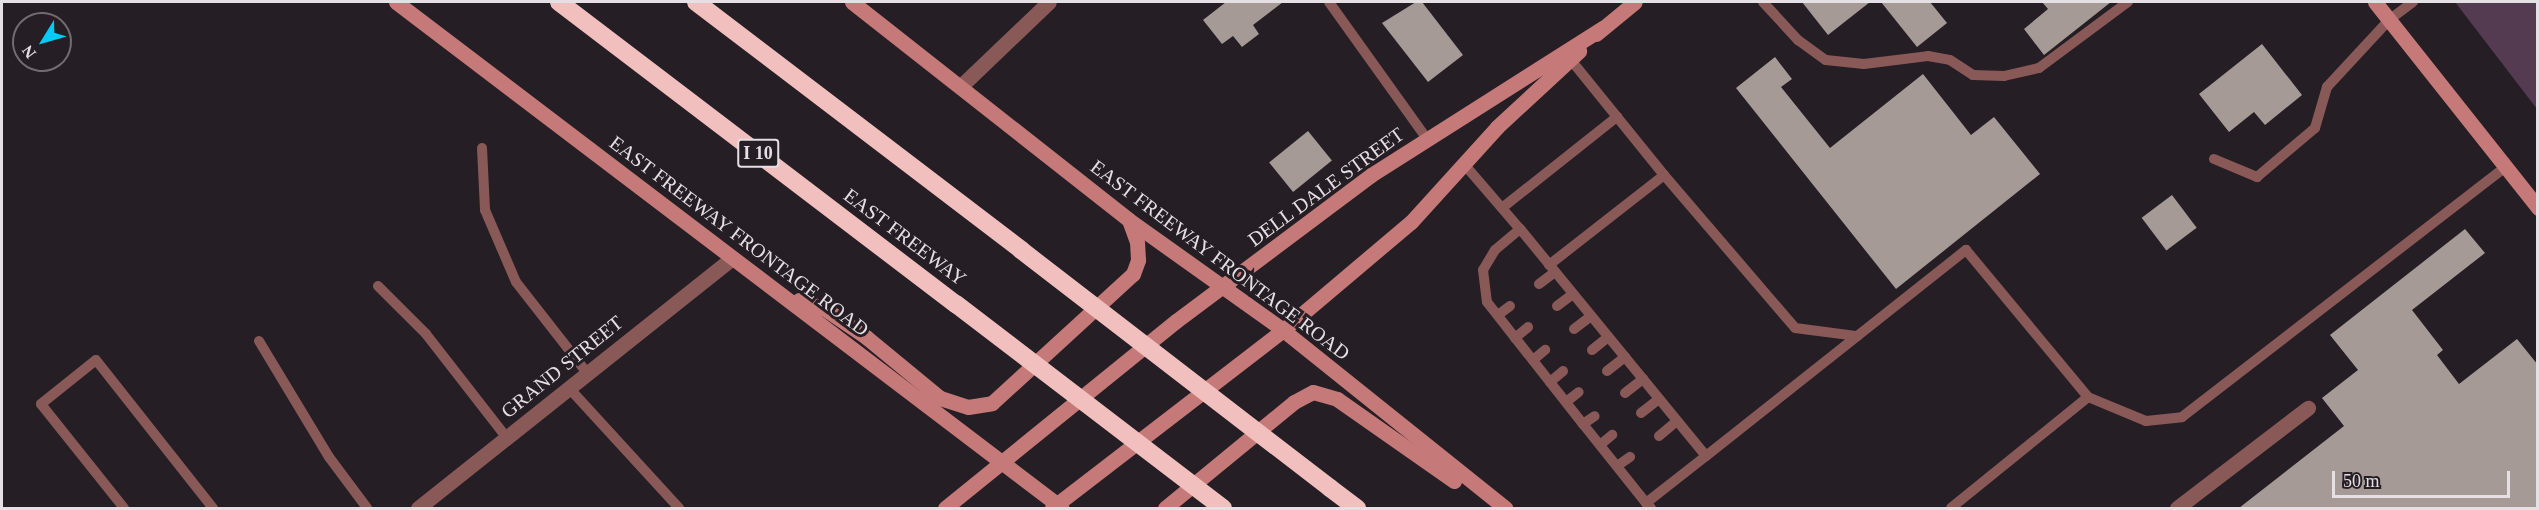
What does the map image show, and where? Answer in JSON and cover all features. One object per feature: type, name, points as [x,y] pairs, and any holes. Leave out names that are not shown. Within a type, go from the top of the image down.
[{"type":"highway","name":"EAST FREEWAY","points":[[559,2],[1223,508]]},
{"type":"highway","points":[[696,2],[1357,508]]},
{"type":"main road","name":"EAST FREEWAY FRONTAGE ROAD","points":[[396,2],[1057,507]]},
{"type":"main road","name":"EAST FREEWAY FRONTAGE ROAD","points":[[852,2],[962,85],[1129,219],[1283,330],[1505,508]]},
{"type":"main road","name":"DELL DALE STREET","points":[[1057,507],[1283,330],[1411,222],[1464,164],[1570,59],[1635,2]]},
{"type":"main road","points":[[2374,2],[2538,207]]},
{"type":"main road","name":"DELL DALE STREET","points":[[945,508],[1003,464],[1176,321],[1224,288],[1371,175],[1603,28]]},
{"type":"main road","points":[[782,295],[825,309],[940,398],[968,407],[992,403],[1133,274],[1138,260],[1137,242],[1129,219]]},
{"type":"main road","points":[[1165,508],[1294,402],[1313,393],[1337,399],[1457,483],[1492,498]]},
{"type":"street","points":[[962,85],[1049,2]]},
{"type":"street","name":"GRAND STREET","points":[[418,508],[732,258]]},
{"type":"street","points":[[2177,508],[2308,408]]},
{"type":"lane","points":[[1329,2],[1427,139]]},
{"type":"lane","points":[[1763,2],[1798,40],[1826,60],[1864,64],[1928,56],[1950,60],[1973,75],[2004,76],[2039,68],[2128,2]]},
{"type":"lane","points":[[2214,159],[2257,177],[2315,128],[2327,87],[2389,20],[2413,2]]},
{"type":"lane","points":[[1570,59],[1664,175],[1796,328],[1857,336]]},
{"type":"lane","points":[[1502,208],[1617,117]]},
{"type":"lane","points":[[482,148],[485,210],[516,282],[588,374]]},
{"type":"lane","points":[[1464,164],[1706,456]]},
{"type":"lane","points":[[1520,229],[1495,250],[1483,270],[1487,302],[1648,506],[1706,456],[1966,249],[2088,397],[2146,421],[2182,417],[2505,167]]},
{"type":"lane","points":[[1539,284],[1552,269],[1664,175]]},
{"type":"lane","points":[[378,286],[426,334],[507,438]]},
{"type":"lane","points":[[1557,306],[1573,294]]},
{"type":"lane","points":[[1498,315],[1510,306]]},
{"type":"lane","points":[[1574,329],[1591,316]]},
{"type":"lane","points":[[1515,338],[1528,327]]},
{"type":"lane","points":[[1592,350],[1608,337]]},
{"type":"lane","points":[[260,341],[329,457],[367,508]]},
{"type":"lane","points":[[1533,360],[1545,350]]},
{"type":"lane","points":[[1607,371],[1625,357]]},
{"type":"lane","points":[[124,508],[41,404],[96,360],[213,508]]},
{"type":"lane","points":[[1550,381],[1563,371]]},
{"type":"lane","points":[[1625,393],[1643,379]]},
{"type":"lane","points":[[569,388],[679,508]]},
{"type":"lane","points":[[1566,402],[1579,393]]},
{"type":"lane","points":[[1951,508],[2088,397]]},
{"type":"lane","points":[[1641,413],[1659,399]]},
{"type":"lane","points":[[1583,424],[1595,416]]},
{"type":"lane","points":[[1659,436],[1677,421]]},
{"type":"lane","points":[[1600,445],[1612,435]]},
{"type":"lane","points":[[1617,466],[1630,457]]},
{"type":"shaded area","points":[[2455,2],[2537,2],[2537,109]]},
{"type":"building","points":[[1226,2],[1283,2],[1253,25],[1259,34],[1242,47],[1233,36],[1222,44],[1203,20]]},
{"type":"building","points":[[1416,2],[1422,2],[1463,55],[1428,82],[1382,23]]},
{"type":"building","points":[[1802,2],[1870,2],[1828,35]]},
{"type":"building","points":[[1881,2],[1930,2],[1947,23],[1917,47]]},
{"type":"building","points":[[2042,2],[2111,2],[2044,55],[2024,29],[2048,9]]},
{"type":"building","points":[[2262,44],[2302,95],[2265,125],[2254,112],[2229,132],[2199,94]]},
{"type":"building","points":[[1775,57],[1792,79],[1781,87],[1830,148],[1923,74],[1971,135],[1994,117],[2040,174],[1896,289],[1736,88]]},
{"type":"building","points":[[1308,131],[1332,161],[1293,192],[1269,162]]},
{"type":"building","points":[[2172,195],[2197,228],[2166,251],[2142,218]]},
{"type":"building","points":[[2465,229],[2485,253],[2412,310],[2443,350],[2437,355],[2459,384],[2517,339],[2538,365],[2538,508],[2239,508],[2344,426],[2322,398],[2358,370],[2330,335]]}]
